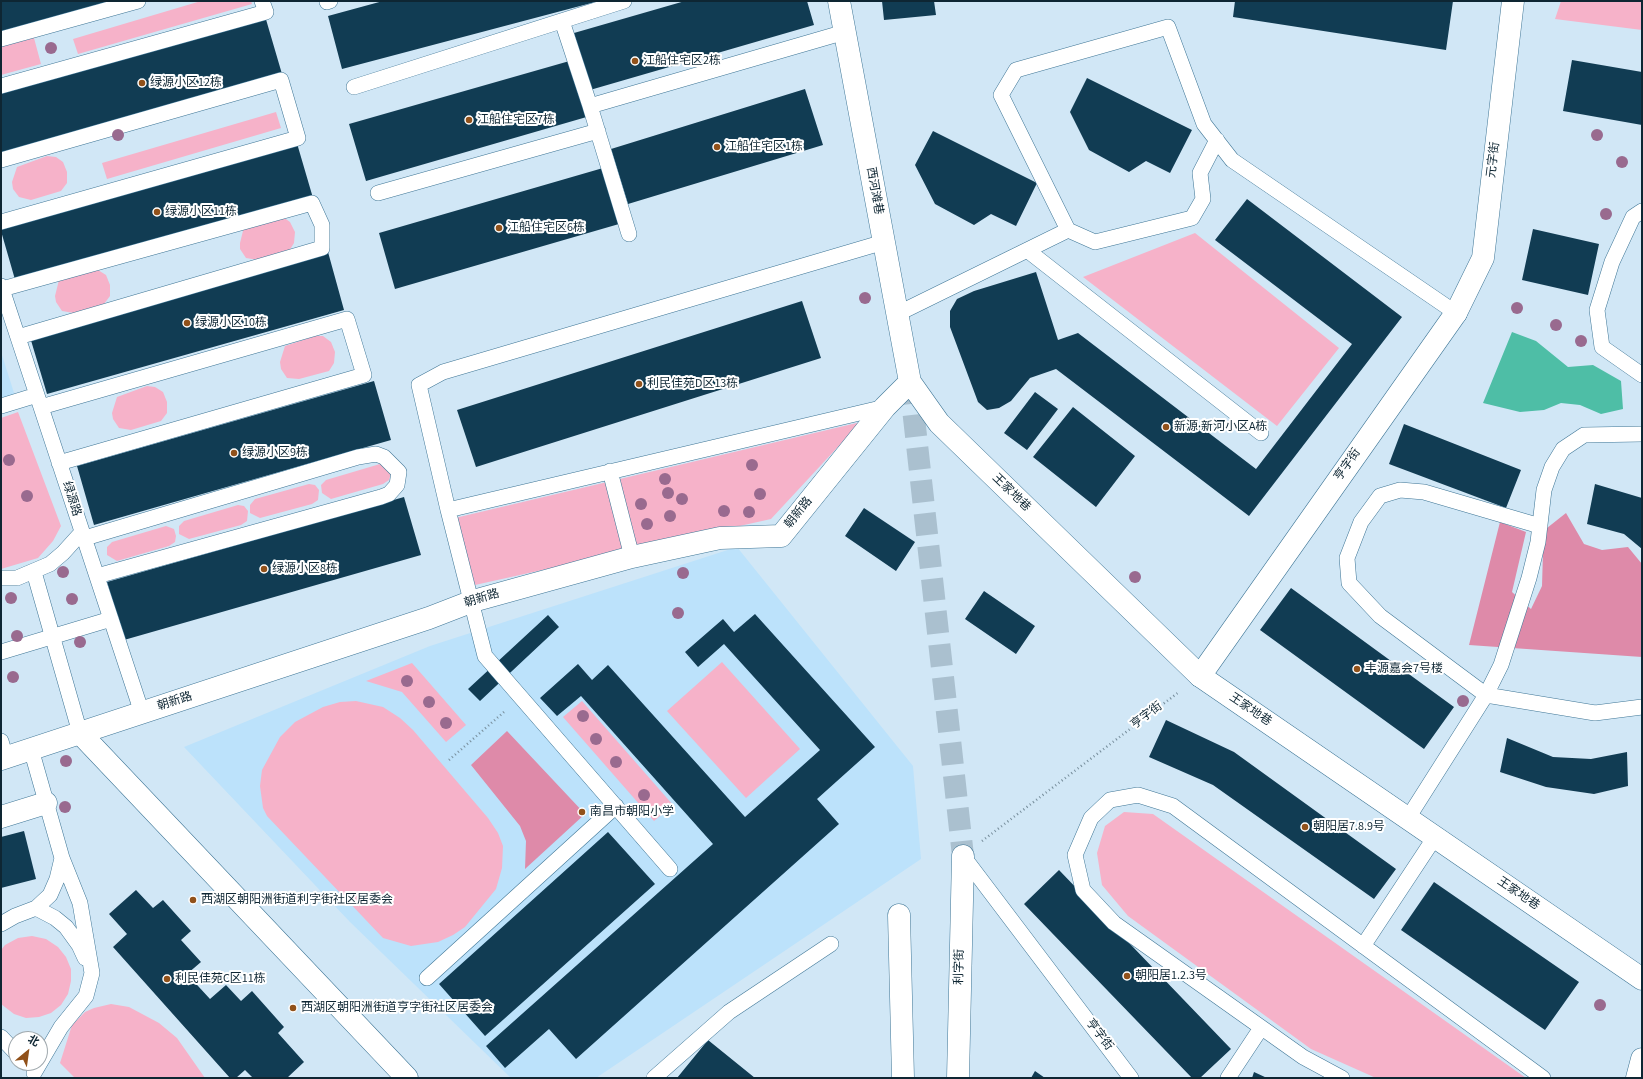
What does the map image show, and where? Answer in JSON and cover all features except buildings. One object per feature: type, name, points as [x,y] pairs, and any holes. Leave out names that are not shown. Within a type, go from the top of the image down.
[{"type":"street","name":"西河滩巷","points":[[839,1],[910,382]]},
{"type":"street","name":"元字街","points":[[1456,313],[1483,258],[1513,1]]},
{"type":"street","name":"亨字街","points":[[1200,676],[1456,313]]},
{"type":"street","name":"王家地巷","points":[[910,382],[939,423],[1200,676],[1642,979]]},
{"type":"street","name":"朝新路","points":[[3,753],[31,750],[429,618],[473,602],[632,557],[720,538],[781,536],[884,407],[910,382]]},
{"type":"street","points":[[80,733],[407,1078]]},
{"type":"street","points":[[1,816],[46,803]]},
{"type":"street","name":"利字街","points":[[958,1078],[963,856]]},
{"type":"street","points":[[899,915],[902,1078]]},
{"type":"street","points":[[1637,1078],[1642,1059]]},
{"type":"lane","points":[[1,39],[138,1]]},
{"type":"lane","points":[[1,86],[266,12],[262,1]]},
{"type":"lane","points":[[354,87],[618,2]]},
{"type":"lane","points":[[562,21],[598,131],[629,234]]},
{"type":"lane","points":[[1217,140],[1200,174],[1203,199],[1192,218],[1095,242],[1068,230],[1002,95],[1016,70],[1168,28],[1204,124],[1217,140],[1232,160],[1456,313]]},
{"type":"lane","points":[[590,106],[845,32]]},
{"type":"lane","points":[[1,160],[281,80],[298,138],[1,222]]},
{"type":"lane","points":[[378,193],[598,131]]},
{"type":"lane","points":[[2,288],[312,203],[322,225],[322,248],[18,337]]},
{"type":"lane","points":[[1642,211],[1633,217],[1612,262],[1597,310],[1602,347],[1642,375]]},
{"type":"lane","points":[[897,314],[1068,230]]},
{"type":"lane","points":[[670,869],[485,656],[473,602],[448,510],[419,385],[443,372],[884,242]]},
{"type":"lane","points":[[1027,250],[1261,433]]},
{"type":"lane","name":"绿源路","points":[[2,288],[142,713]]},
{"type":"lane","points":[[1,406],[39,401],[347,319],[364,375],[59,463]]},
{"type":"lane","points":[[448,510],[884,407]]},
{"type":"lane","points":[[1408,818],[1486,694],[1501,665],[1529,578],[1540,526],[1544,490],[1552,467],[1563,449],[1584,435],[1642,434]]},
{"type":"lane","points":[[1,578],[17,578],[50,564],[83,535],[358,457],[376,454],[384,457],[399,472],[398,485],[389,494],[381,498],[97,576]]},
{"type":"lane","points":[[610,471],[632,557]]},
{"type":"lane","points":[[1540,526],[1424,492],[1400,490],[1380,496],[1361,522],[1347,558],[1349,583],[1380,616],[1486,694],[1596,713],[1642,707]]},
{"type":"lane","points":[[34,572],[80,733]]},
{"type":"lane","points":[[1,652],[111,619]]},
{"type":"lane","points":[[31,750],[62,858],[80,903],[92,973],[86,996],[61,1027],[48,1047]]},
{"type":"lane","points":[[1342,1078],[1302,1057],[1114,923],[1084,890],[1075,855],[1091,818],[1110,800],[1138,795],[1173,806],[1543,1078]]},
{"type":"lane","points":[[427,978],[616,806]]},
{"type":"lane","points":[[1363,946],[1435,836]]},
{"type":"lane","name":"亨字街","points":[[963,856],[1131,1078]]},
{"type":"lane","points":[[1,924],[15,916],[36,908],[50,895],[57,879],[62,858]]},
{"type":"lane","points":[[36,908],[55,918],[66,927],[79,945],[92,973]]},
{"type":"lane","points":[[654,1078],[729,1012],[831,944]]},
{"type":"lane","points":[[1228,1078],[1261,1028]]},
{"type":"lane","points":[[1,1037],[8,1044]]},
{"type":"path","name":"亨字街","points":[[963,856],[1200,676]]},
{"type":"path","points":[[449,760],[521,697]]},
{"type":"shaded area","points":[[201,1],[251,1],[252,4],[78,54],[73,39]]},
{"type":"shaded area","points":[[1561,1],[1642,1],[1642,30],[1555,19]]},
{"type":"shaded area","points":[[34,38],[41,64],[1,75],[1,46]]},
{"type":"shaded area","points":[[276,112],[281,128],[107,179],[102,163]]},
{"type":"shaded area","points":[[47,156],[56,157],[63,162],[67,172],[67,183],[61,191],[31,200],[19,197],[13,189],[12,182],[17,167]]},
{"type":"shaded area","points":[[283,217],[290,222],[295,232],[294,243],[289,251],[258,260],[246,258],[240,249],[244,227]]},
{"type":"shaded area","points":[[1195,233],[1339,348],[1277,426],[1083,277]]},
{"type":"shaded area","points":[[98,270],[106,275],[110,285],[110,296],[104,304],[74,313],[62,311],[56,302],[55,296],[59,280]]},
{"type":"shaded area","points":[[1512,332],[1536,341],[1568,367],[1593,365],[1621,381],[1623,409],[1601,414],[1580,405],[1561,403],[1544,410],[1520,412],[1483,403]]},
{"type":"shaded area","points":[[315,336],[323,336],[331,342],[335,352],[334,363],[329,371],[299,379],[287,378],[281,369],[280,362],[285,346]]},
{"type":"shaded area","points":[[1,352],[15,396],[1,401]]},
{"type":"shaded area","points":[[147,386],[155,387],[163,392],[167,402],[167,413],[161,421],[131,430],[119,428],[113,419],[112,413],[117,397]]},
{"type":"shaded area","points":[[18,412],[61,526],[53,541],[38,558],[1,569],[1,418]]},
{"type":"shaded area","points":[[861,422],[771,519],[475,585],[455,518]]},
{"type":"shaded area","points":[[380,464],[386,465],[391,474],[389,480],[383,484],[331,499],[322,493],[321,485],[326,480]]},
{"type":"shaded area","points":[[309,484],[315,485],[319,490],[318,500],[312,504],[260,518],[250,513],[250,505],[255,499]]},
{"type":"shaded area","points":[[238,505],[244,506],[248,511],[247,521],[241,525],[189,539],[179,534],[179,526],[184,521]]},
{"type":"shaded area","points":[[1566,513],[1584,544],[1602,550],[1628,547],[1642,564],[1642,657],[1469,645],[1500,522],[1526,532],[1512,592],[1531,609],[1542,586],[1543,552],[1547,528]]},
{"type":"shaded area","points":[[166,526],[174,529],[176,536],[175,542],[169,546],[117,561],[107,555],[107,547],[112,542]]},
{"type":"shaded area","name":"南昌市朝阳小学","points":[[737,547],[913,766],[921,859],[596,1078],[511,1078],[350,922],[184,747],[430,646]]},
{"type":"shaded area","points":[[722,662],[800,749],[746,798],[667,711]]},
{"type":"shaded area","points":[[412,663],[466,725],[446,742],[402,692],[366,681]]},
{"type":"shaded area","points":[[356,701],[383,707],[400,718],[413,730],[488,818],[498,833],[503,846],[502,868],[496,889],[465,927],[438,942],[411,946],[383,938],[267,816],[263,808],[260,786],[262,770],[280,737],[295,722],[323,707],[340,702]]},
{"type":"shaded area","points":[[582,701],[673,805],[654,821],[563,717]]},
{"type":"shaded area","points":[[507,731],[585,814],[525,869],[526,841],[520,826],[471,765]]},
{"type":"shaded area","points":[[1124,812],[1153,814],[1526,1078],[1376,1078],[1311,1049],[1128,916],[1102,885],[1097,853],[1105,826]]},
{"type":"shaded area","points":[[32,936],[46,939],[58,947],[66,957],[71,969],[71,981],[68,994],[61,1005],[51,1013],[39,1017],[26,1018],[14,1014],[1,1004],[1,950],[5,945],[18,938]]},
{"type":"shaded area","points":[[111,1004],[129,1007],[159,1023],[177,1038],[205,1078],[75,1078],[60,1063],[72,1025],[85,1012]]},
{"type":"tunnel","points":[[910,382],[963,856]]},
{"type":"place","name":"江船住宅区2栋","points":[[635,61]]},
{"type":"place","name":"绿源小区12栋","points":[[142,83]]},
{"type":"place","name":"江船住宅区7栋","points":[[469,120]]},
{"type":"place","name":"江船住宅区1栋","points":[[717,147]]},
{"type":"place","name":"绿源小区11栋","points":[[157,212]]},
{"type":"place","name":"江船住宅区6栋","points":[[499,228]]},
{"type":"place","name":"绿源小区10栋","points":[[187,323]]},
{"type":"place","name":"利民佳苑D区13栋","points":[[639,384]]},
{"type":"place","name":"新源·新河小区A栋","points":[[1166,427]]},
{"type":"place","name":"绿源小区9栋","points":[[234,453]]},
{"type":"place","name":"绿源小区8栋","points":[[264,569]]},
{"type":"place","name":"丰源嘉会7号楼","points":[[1357,669]]},
{"type":"place","name":"南昌市朝阳小学","points":[[582,812]]},
{"type":"place","name":"朝阳居7.8.9号","points":[[1305,827]]},
{"type":"place","name":"西湖区朝阳洲街道利字街社区居委会","points":[[193,900]]},
{"type":"place","name":"朝阳居1.2.3号","points":[[1127,976]]},
{"type":"place","name":"利民佳苑C区11栋","points":[[167,979]]},
{"type":"place","name":"西湖区朝阳洲街道亨字街社区居委会","points":[[293,1008]]}]
